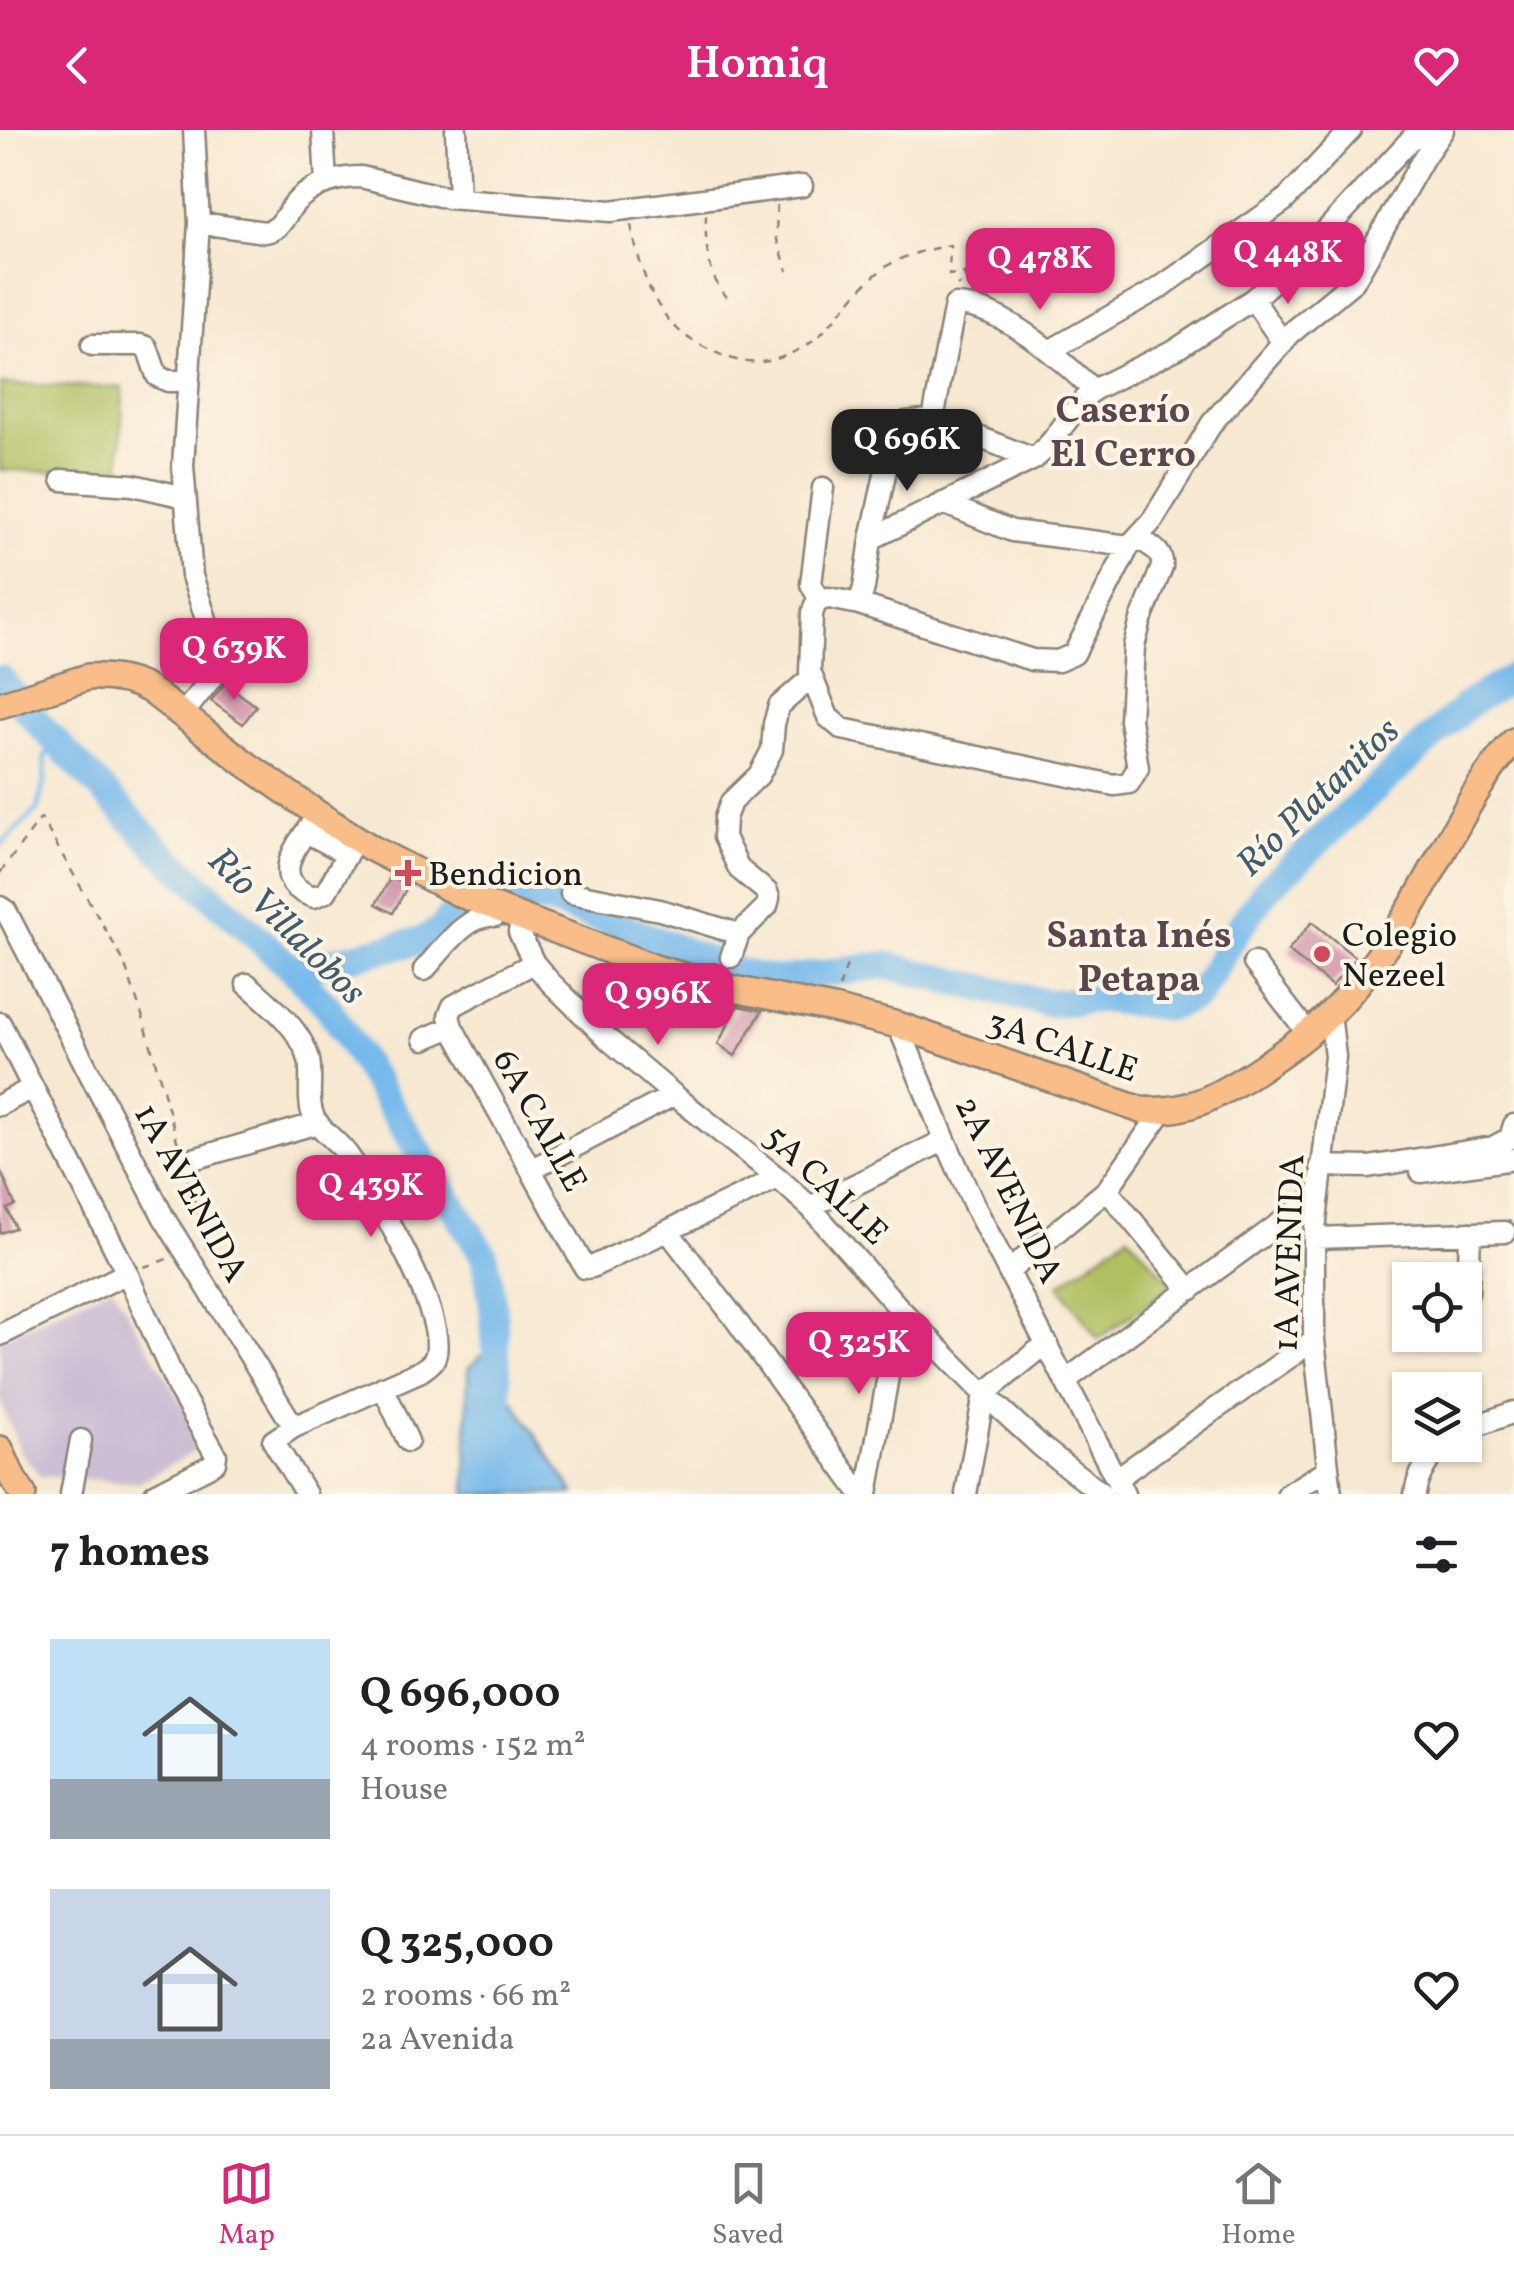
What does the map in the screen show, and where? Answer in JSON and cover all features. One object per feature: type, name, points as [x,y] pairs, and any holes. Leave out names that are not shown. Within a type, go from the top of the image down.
[{"type":"main road","points":[[0,705],[102,676],[136,682],[246,764],[312,823],[351,846],[505,910]]},
{"type":"main road","name":"3A CALLE","points":[[505,910],[656,968],[719,986],[898,1024],[1140,1110],[1162,1112],[1195,1105],[1234,1086],[1330,1014],[1406,916],[1473,796],[1514,741]]},
{"type":"main road","points":[[0,1448],[22,1494]]},
{"type":"street","points":[[183,714],[217,671],[219,659],[192,576],[183,466],[199,223],[194,130]]},
{"type":"street","points":[[323,130],[326,183]]},
{"type":"street","points":[[456,130],[459,200]]},
{"type":"street","points":[[1051,350],[1158,289],[1284,201],[1351,130]]},
{"type":"street","points":[[871,539],[1034,459],[1094,390],[1178,348],[1253,300],[1292,267],[1412,138],[1440,134]]},
{"type":"street","points":[[943,503],[1012,531],[1134,542],[1159,552],[1164,560],[1162,568],[1134,646],[1130,720],[1138,768],[1129,784],[1114,785],[842,729],[828,717],[812,677],[815,605],[828,598],[859,604],[1032,660],[1058,661],[1070,657],[1134,542],[1152,521],[1212,423],[1302,324],[1354,281],[1440,134]]},
{"type":"street","points":[[199,223],[274,230],[297,200],[344,177],[459,200],[610,211],[802,186]]},
{"type":"street","points":[[1253,300],[1283,343]]},
{"type":"street","points":[[933,419],[954,305],[981,309],[1051,350],[1094,390]]},
{"type":"street","points":[[92,346],[147,347],[157,376],[189,382]]},
{"type":"street","points":[[859,604],[895,428],[906,422],[933,419],[1034,459]]},
{"type":"street","points":[[62,480],[132,485],[185,497]]},
{"type":"street","points":[[820,600],[811,584],[823,488]]},
{"type":"street","points":[[730,957],[738,934],[767,906],[769,898],[739,870],[724,836],[724,818],[731,802],[758,775],[772,750],[779,706],[812,677]]},
{"type":"street","points":[[312,823],[289,863],[287,874],[292,885],[302,892],[314,897],[326,892],[351,846]]},
{"type":"street","points":[[571,893],[660,910],[738,934]]},
{"type":"street","name":"1A AVENIDA","points":[[0,907],[6,911],[164,1218],[294,1427]]},
{"type":"street","points":[[424,970],[462,929],[481,916],[495,916],[505,910]]},
{"type":"street","name":"5A CALLE","points":[[505,910],[534,963],[608,1039],[810,1207],[900,1309],[1043,1448],[1114,1489]]},
{"type":"street","points":[[424,1039],[452,1016],[534,963]]},
{"type":"street","points":[[1254,963],[1307,1032]]},
{"type":"street","points":[[247,984],[280,1012],[308,1058],[312,1113],[345,1151],[383,1208],[420,1284],[436,1332],[432,1361],[420,1371],[294,1427],[273,1441],[306,1494]]},
{"type":"street","name":"1A AVENIDA","points":[[1330,1014],[1335,1056],[1314,1238],[1314,1340],[1331,1494]]},
{"type":"street","name":"6A CALLE","points":[[452,1016],[585,1268],[668,1231]]},
{"type":"street","points":[[0,1023],[127,1272],[178,1388],[216,1455],[215,1462],[208,1467],[154,1494]]},
{"type":"street","name":"2A AVENIDA","points":[[898,1024],[975,1207],[1047,1343],[1114,1489]]},
{"type":"street","points":[[0,1104],[32,1088]]},
{"type":"street","points":[[532,1169],[674,1095]]},
{"type":"street","points":[[1009,1271],[1107,1190],[1162,1112]]},
{"type":"street","points":[[183,1162],[318,1124]]},
{"type":"street","points":[[1065,1380],[1190,1290],[1319,1180],[1493,1148],[1510,1138],[1514,1125]]},
{"type":"street","points":[[810,1207],[944,1140]]},
{"type":"street","points":[[1319,1180],[1514,1160]]},
{"type":"street","points":[[778,1178],[668,1231],[864,1494]]},
{"type":"street","points":[[1107,1190],[1190,1290]]},
{"type":"street","points":[[1314,1238],[1505,1232]]},
{"type":"street","points":[[1469,1262],[1470,1233]]},
{"type":"street","points":[[0,1335],[127,1272]]},
{"type":"street","points":[[864,1494],[900,1309]]},
{"type":"street","points":[[1114,1489],[1314,1340]]},
{"type":"street","points":[[966,1494],[984,1394],[1047,1343]]},
{"type":"street","points":[[383,1387],[408,1441]]},
{"type":"street","points":[[1482,1424],[1514,1412]]},
{"type":"street","points":[[71,1494],[80,1440]]},
{"type":"street","points":[[1415,1494],[1419,1476],[1429,1462]]},
{"type":"street","points":[[1288,1494],[1327,1470]]},
{"type":"path","points":[[778,189],[776,237],[788,271]]},
{"type":"path","points":[[708,198],[710,262],[727,297]]},
{"type":"path","points":[[628,209],[646,282],[665,317],[683,336],[728,358],[765,364],[814,342],[879,271],[906,255],[950,244],[949,274],[965,273],[965,281],[949,296],[954,305]]},
{"type":"path","points":[[0,873],[41,818],[123,960],[146,1024],[207,1244],[206,1250],[127,1272]]},
{"type":"path","points":[[840,980],[848,964]]},
{"type":"shaded area","points":[[112,1286],[206,1444],[139,1483],[40,1476],[20,1451],[0,1401],[0,1339]]},
{"type":"green space","points":[[0,384],[123,388],[120,474],[0,470]]},
{"type":"green space","points":[[1128,1235],[1173,1285],[1098,1339],[1059,1285]]},
{"type":"water","points":[[482,1355],[497,1369],[507,1391],[575,1494],[466,1494],[468,1368]]},
{"type":"building","points":[[225,683],[256,706],[243,724],[211,701]]},
{"type":"building","points":[[391,877],[408,885],[393,913],[376,904]]},
{"type":"building","name":"Colegio Nezeel","points":[[1312,922],[1356,958],[1332,986],[1288,951]]},
{"type":"building","points":[[738,1006],[762,1011],[735,1056],[718,1044]]},
{"type":"building","points":[[0,1169],[15,1205],[7,1209],[15,1228],[0,1233]]},
{"type":"waterway","name":"Río Platanitos","points":[[293,970],[423,940],[474,901],[504,897],[554,903],[735,971],[779,980],[885,965],[1047,1003],[1102,999],[1170,1007],[1198,996],[1268,888],[1467,705],[1514,676]]},
{"type":"waterway","name":"Río Villalobos","points":[[0,679],[159,849],[293,970],[328,1007],[485,1257],[493,1307],[499,1403]]},
{"type":"waterway","points":[[0,846],[37,810],[52,737]]},
{"type":"place","name":"Bendicion","points":[[408,873]]},
{"type":"place","name":"Colegio Nezeel","points":[[1322,954]]},
{"type":"district","name":"Caserío El Cerro","points":[[1123,431]]},
{"type":"district","name":"Santa Inés Petapa","points":[[1139,956]]}]
